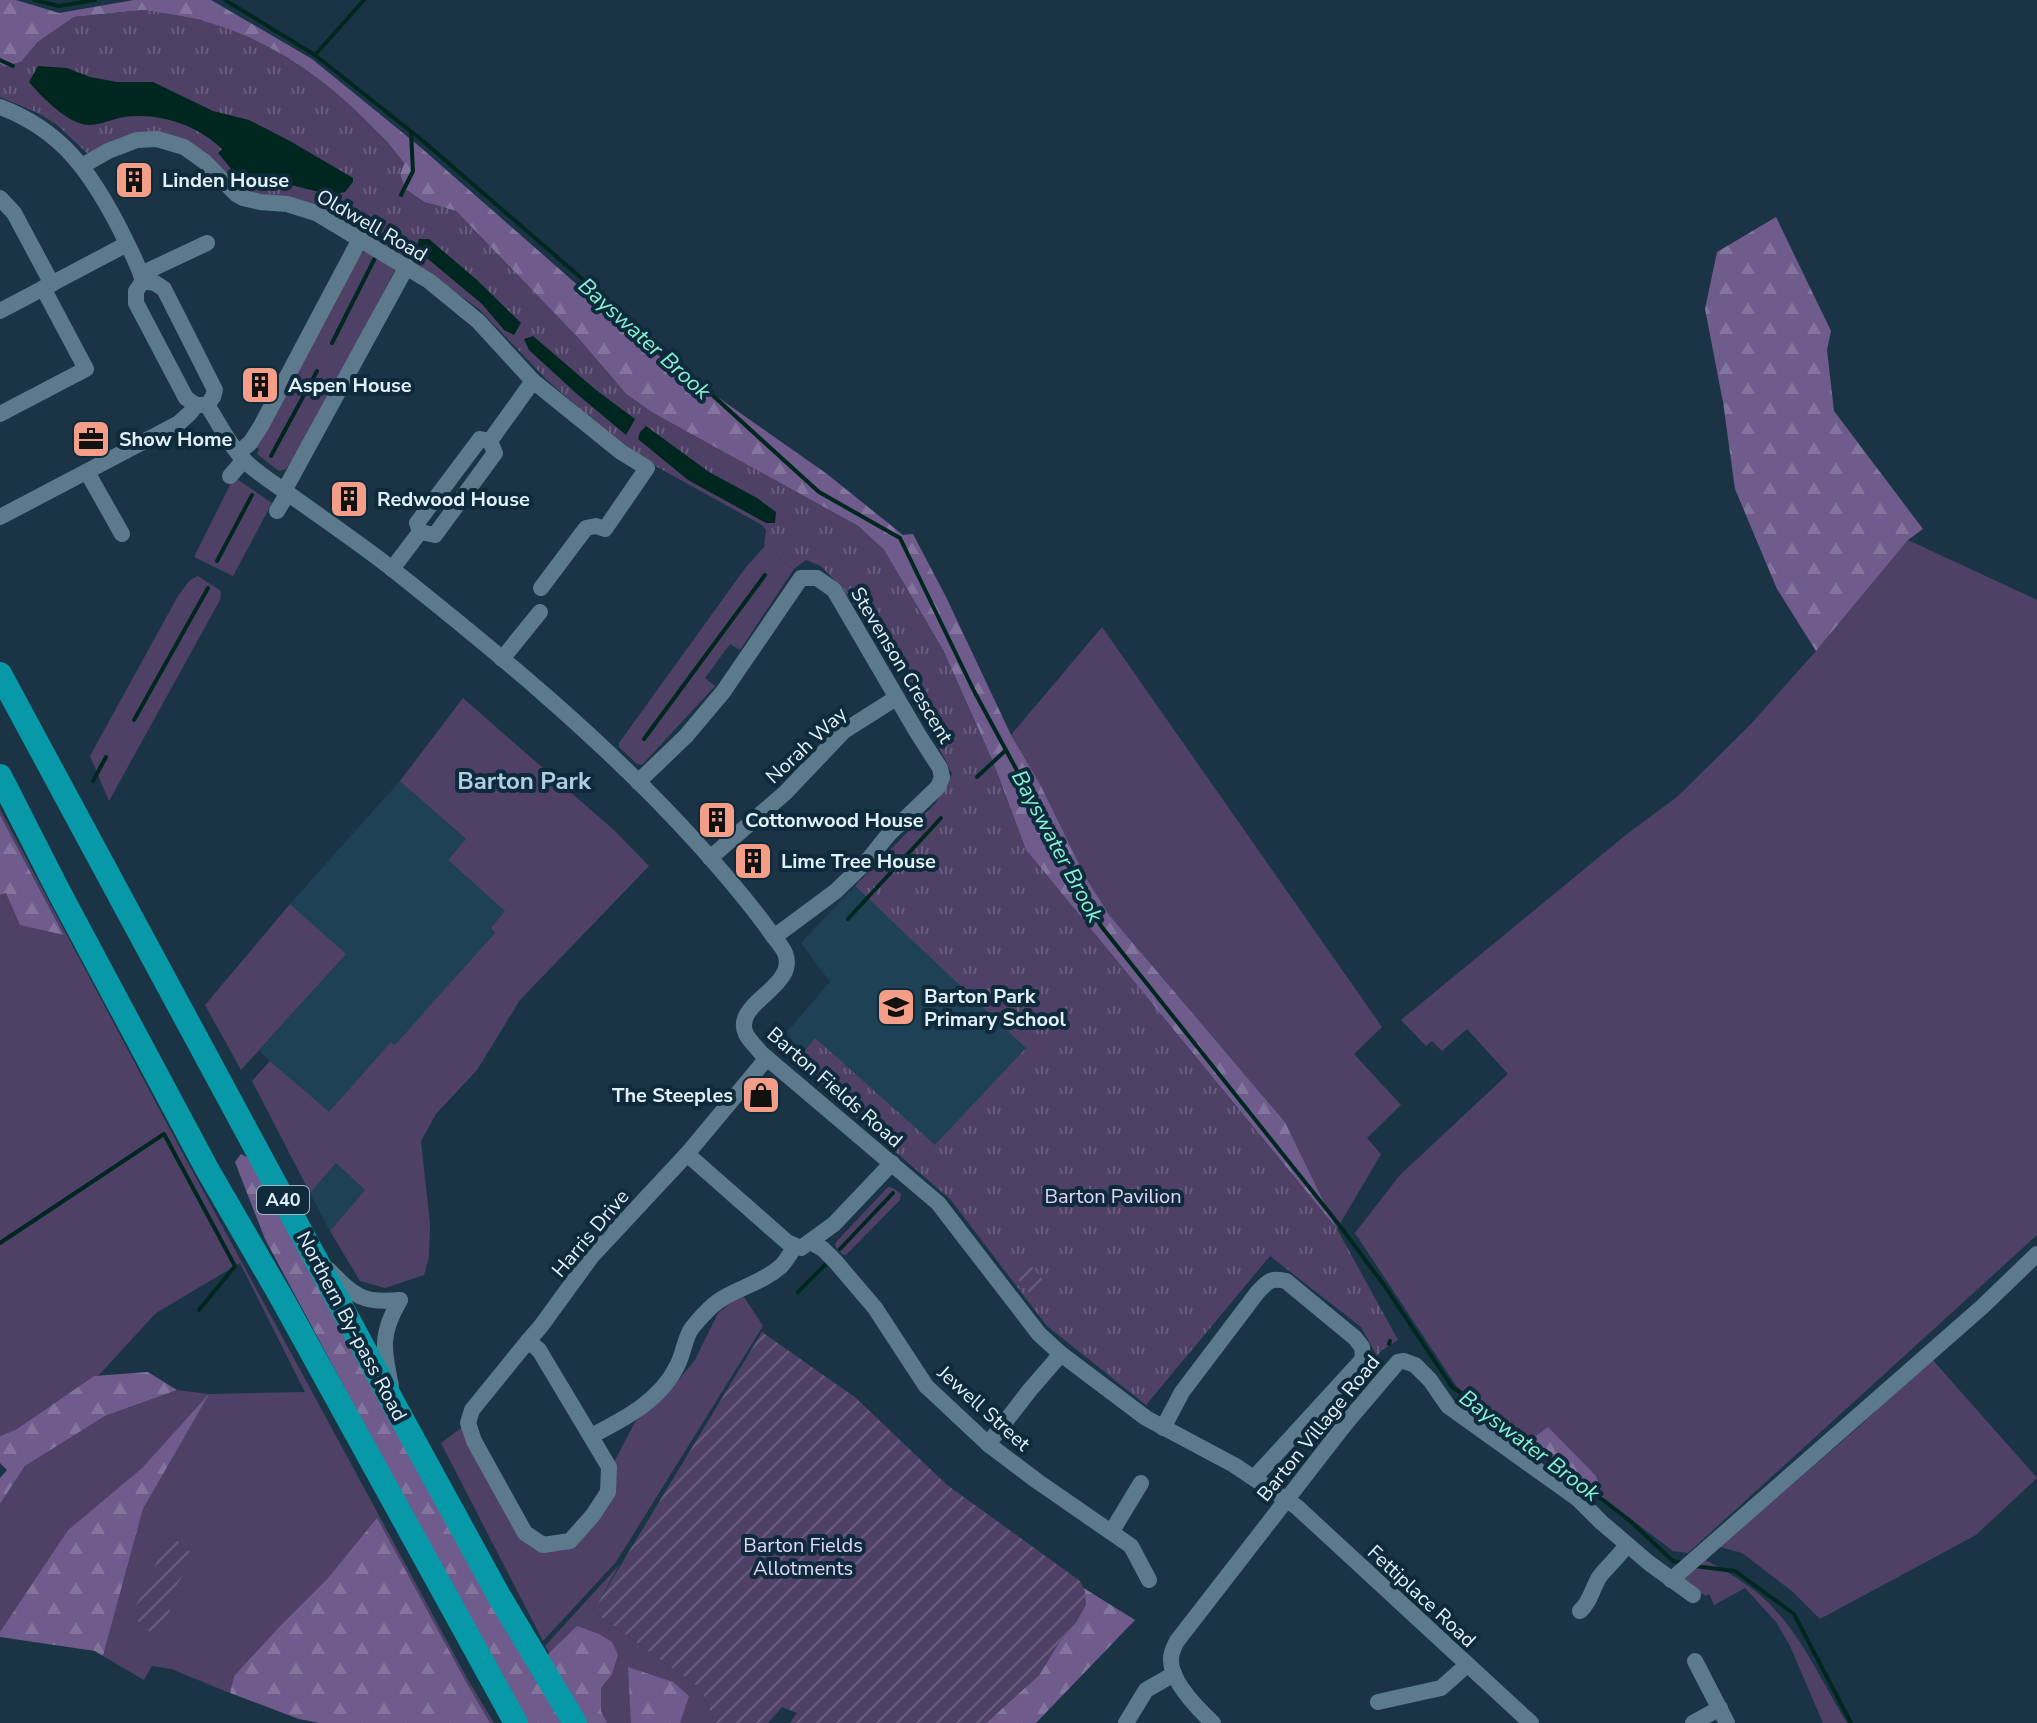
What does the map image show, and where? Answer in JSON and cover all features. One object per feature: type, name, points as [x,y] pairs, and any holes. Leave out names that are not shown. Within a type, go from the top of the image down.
[{"type":"highway","name":"Northern By-pass Road","points":[[0,674],[499,1596],[575,1722]]},
{"type":"highway","name":"A40","points":[[0,776],[207,1169],[516,1723]]},
{"type":"street","name":"Barton Fields Road","points":[[0,107],[54,137],[82,166],[110,211],[142,278],[164,289],[215,390],[213,397],[201,405]]},
{"type":"street","name":"Oldwell Road","points":[[82,166],[137,140],[157,139],[184,147],[205,162],[236,194],[316,213],[429,281],[478,321],[533,381],[621,452],[647,468],[605,529],[596,526],[586,528],[541,588]]},
{"type":"street","points":[[0,414],[86,369],[48,286],[4,208]]},
{"type":"street","points":[[230,476],[261,426],[360,239]]},
{"type":"street","points":[[142,278],[207,243]]},
{"type":"street","points":[[0,311],[127,244]]},
{"type":"street","points":[[277,511],[407,266]]},
{"type":"street","name":"Barton Fields Road","points":[[142,278],[136,291],[136,303],[186,398],[201,405],[241,456],[392,569],[502,659],[638,782],[710,858],[774,937],[785,953],[785,974],[752,1008],[744,1026],[745,1033],[767,1058],[938,1203],[1039,1334],[1061,1354],[1136,1412],[1234,1465],[1286,1500]]},
{"type":"street","points":[[392,569],[420,532],[417,523],[480,439],[490,441],[533,381]]},
{"type":"street","points":[[0,517],[179,423],[201,405]]},
{"type":"street","points":[[87,472],[122,534]]},
{"type":"street","name":"Stevenson Crescent","points":[[638,782],[723,692],[801,578],[817,578],[834,590],[940,768],[942,777],[938,787],[917,810],[888,835],[836,891],[774,937]]},
{"type":"street","points":[[502,659],[540,612]]},
{"type":"street","name":"Norah Way","points":[[710,858],[785,793],[844,731],[896,698]]},
{"type":"street","name":"Harris Drive","points":[[591,1436],[609,1467],[608,1492],[570,1541],[543,1545],[525,1533],[474,1441],[468,1423],[472,1410],[541,1326],[592,1256],[687,1154],[767,1058]]},
{"type":"street","name":"Jewell Street","points":[[687,1154],[803,1244],[823,1249],[875,1308],[926,1386],[988,1444],[1131,1546],[1149,1580]]},
{"type":"street","points":[[528,1341],[539,1350],[591,1436],[625,1419],[667,1383],[678,1366],[690,1332],[712,1306],[781,1266],[803,1244],[834,1224],[892,1163]]},
{"type":"street","points":[[310,1249],[346,1288],[358,1296],[378,1302],[400,1300],[385,1331],[384,1342],[396,1408]]},
{"type":"street","points":[[1675,1576],[1982,1307],[2037,1254]]},
{"type":"street","points":[[1163,1428],[1182,1392],[1257,1293],[1267,1282],[1276,1278],[1286,1281],[1355,1338],[1362,1347],[1363,1359],[1254,1478]]},
{"type":"street","points":[[988,1444],[1061,1354]]},
{"type":"street","name":"Barton Village Road","points":[[1174,1674],[1170,1663],[1177,1641],[1346,1423],[1398,1362],[1404,1361],[1415,1365],[1430,1380],[1448,1406],[1578,1499],[1627,1545],[1675,1576],[1693,1595]]},
{"type":"street","points":[[1112,1531],[1141,1483]]},
{"type":"street","name":"Fettiplace Road","points":[[1286,1500],[1531,1723]]},
{"type":"street","points":[[1588,1608],[1593,1589],[1601,1576],[1627,1545]]},
{"type":"street","points":[[1693,1723],[1724,1716],[1695,1661]]},
{"type":"street","points":[[1378,1702],[1441,1688],[1467,1665]]},
{"type":"street","points":[[1126,1723],[1146,1690],[1174,1674],[1190,1699],[1213,1723]]},
{"type":"shaded area","points":[[38,66],[67,68],[90,77],[117,82],[153,82],[213,111],[249,120],[353,178],[353,182],[345,192],[331,195],[283,183],[257,184],[246,181],[232,170],[218,153],[222,149],[212,141],[189,127],[164,119],[137,116],[92,125],[82,124],[53,106],[29,82]]},
{"type":"shaded area","points":[[419,239],[429,239],[521,323],[514,335],[504,330],[482,304],[416,249]]},
{"type":"shaded area","points":[[533,336],[635,419],[626,435],[529,350],[524,339]]},
{"type":"shaded area","points":[[646,426],[709,472],[776,512],[775,523],[766,523],[688,480],[638,439]]},
{"type":"shaded area","points":[[400,781],[466,839],[448,860],[506,911],[496,932],[395,1046],[391,1043],[329,1113],[259,1051],[345,954],[290,904]]},
{"type":"shaded area","name":"Barton Park Primary School","points":[[855,886],[1027,1048],[935,1146],[830,1095],[787,1032],[830,982],[801,943]]},
{"type":"shaded area","points":[[336,1163],[365,1190],[330,1231],[310,1193]]},
{"type":"green space","points":[[0,0],[16,0],[59,13],[134,0],[211,0],[312,59],[419,146],[655,353],[827,474],[903,535],[913,534],[1011,735],[1040,784],[1086,878],[1110,916],[1285,1122],[1337,1229],[1026,850],[993,762],[943,650],[884,550],[858,526],[653,413],[626,394],[579,339],[456,211],[424,202],[405,189],[400,174],[404,163],[362,117],[201,20],[144,10],[74,17],[38,42],[21,62],[4,67],[0,64]]},
{"type":"green space","name":"Barton Pavilion","points":[[144,10],[192,18],[230,29],[287,57],[313,75],[362,116],[404,163],[400,174],[405,189],[424,202],[456,211],[579,339],[626,394],[653,413],[858,526],[884,550],[943,650],[993,762],[1026,850],[1337,1229],[1398,1340],[1377,1356],[1361,1327],[1270,1256],[1146,1405],[1047,1326],[950,1199],[830,1095],[801,1056],[815,1038],[935,1145],[1026,1048],[855,886],[935,804],[952,774],[907,681],[843,589],[821,566],[806,560],[794,569],[783,562],[772,547],[764,547],[766,530],[762,525],[650,463],[617,441],[547,380],[479,309],[423,269],[321,208],[304,201],[246,192],[166,135],[88,154],[56,124],[0,97],[0,64],[4,67],[21,62],[38,42],[74,17]]},
{"type":"green space","points":[[1776,217],[1831,331],[1827,350],[1834,411],[1923,529],[1908,540],[1816,651],[1777,589],[1735,489],[1723,402],[1705,309],[1717,252]]},
{"type":"green space","points":[[368,250],[395,270],[308,438],[286,469],[279,471],[257,454],[259,449],[255,447],[361,253]]},
{"type":"green space","points":[[234,477],[272,503],[233,576],[194,557]]},
{"type":"green space","points":[[1908,540],[2037,600],[2037,1235],[1688,1553],[1673,1551],[1457,1387],[1355,1233],[1400,1175],[1508,1074],[1467,1029],[1442,1051],[1432,1041],[1426,1046],[1401,1020],[1627,834],[1677,797],[1750,725]]},
{"type":"green space","points":[[764,547],[772,547],[783,562],[794,569],[740,650],[730,644],[705,678],[715,686],[642,765],[637,764],[619,747],[619,743],[746,567]]},
{"type":"green space","points":[[198,576],[221,591],[220,600],[109,801],[90,756],[178,596],[190,580]]},
{"type":"green space","points":[[1102,627],[1382,1027],[1354,1054],[1401,1105],[1367,1138],[1381,1154],[1337,1229],[1285,1122],[1110,916],[1086,878],[1040,784],[1011,735]]},
{"type":"green space","points":[[463,698],[615,831],[649,866],[520,1000],[477,1070],[436,1114],[421,1141],[430,1224],[429,1257],[424,1275],[385,1288],[360,1281],[330,1231],[365,1190],[336,1163],[310,1193],[252,1081],[270,1061],[329,1112],[391,1042],[395,1045],[495,933],[491,928],[505,911],[448,860],[466,839],[400,781]]},
{"type":"green space","points":[[0,809],[181,1150],[494,1723],[490,1723],[465,1680],[377,1519],[328,1578],[234,1676],[230,1693],[171,1669],[152,1666],[144,1680],[103,1656],[143,1509],[206,1398],[142,1468],[68,1530],[0,1632],[0,1504],[25,1466],[105,1416],[177,1390],[209,1394],[305,1392],[240,1263],[156,1313],[98,1376],[17,1429],[0,1436],[0,895],[6,893],[64,934],[0,815]]},
{"type":"green space","points":[[0,815],[64,935],[20,925],[6,893],[0,895]]},
{"type":"green space","points":[[290,904],[346,954],[241,1070],[205,1005]]},
{"type":"green space","points":[[241,1154],[249,1158],[570,1723],[528,1723],[494,1667],[265,1239],[235,1162]]},
{"type":"green space","points":[[888,1187],[901,1194],[900,1200],[846,1255],[842,1254],[835,1246],[836,1242]]},
{"type":"green space","points":[[1026,1259],[1049,1288],[1034,1299],[1012,1272]]},
{"type":"green space","points":[[744,1297],[763,1326],[616,1562],[543,1641],[441,1443],[468,1423],[474,1441],[543,1545],[569,1541],[593,1515],[612,1466],[635,1422],[672,1388],[695,1360],[718,1313],[734,1300]]},
{"type":"green space","name":"Barton Fields Allotments","points":[[762,1332],[856,1398],[947,1485],[1080,1581],[1085,1591],[1086,1605],[1077,1621],[1039,1675],[986,1723],[790,1723],[797,1713],[782,1707],[768,1723],[715,1723],[701,1689],[593,1611]]},
{"type":"green space","points":[[1931,1358],[2037,1478],[1976,1535],[1820,1619],[1793,1592],[1742,1553],[1720,1547],[1862,1424]]},
{"type":"green space","points":[[148,1372],[177,1390],[105,1416],[25,1466],[0,1504],[0,1478],[7,1470],[0,1463],[0,1436],[17,1429],[94,1376]]},
{"type":"green space","points":[[209,1394],[143,1509],[103,1656],[95,1651],[0,1637],[0,1632],[68,1530],[142,1468]]},
{"type":"green space","points":[[1548,1427],[1596,1476],[1604,1499],[1528,1442]]},
{"type":"green space","points":[[377,1518],[490,1723],[320,1723],[299,1719],[230,1693],[234,1676],[328,1578]]},
{"type":"green space","points":[[169,1533],[195,1556],[173,1591],[161,1637],[143,1628],[145,1624],[130,1618]]},
{"type":"green space","points":[[1702,1558],[1752,1588],[1777,1612],[1806,1651],[1847,1723],[1823,1723],[1790,1646],[1776,1622],[1745,1588],[1714,1605],[1709,1594],[1706,1596],[1684,1583],[1682,1575]]},
{"type":"green space","points":[[620,1564],[593,1611],[701,1689],[715,1723],[594,1723],[545,1646]]},
{"type":"green space","points":[[1082,1587],[1135,1620],[1036,1723],[986,1723],[1039,1675],[1077,1621]]},
{"type":"green space","points":[[577,1626],[612,1642],[618,1655],[612,1674],[601,1688],[601,1711],[607,1723],[585,1723],[545,1657]]},
{"type":"green space","points":[[628,1667],[673,1682],[689,1696],[680,1723],[631,1723]]},
{"type":"waterway","name":"Bayswater Brook","points":[[34,0],[59,6],[95,0]]},
{"type":"waterway","name":"Bayswater Brook","points":[[225,0],[315,55],[423,141],[632,322],[819,492],[900,538],[974,691],[1101,926],[1340,1226],[1384,1285],[1452,1387],[1629,1520],[1673,1561],[1682,1563]]},
{"type":"waterway","points":[[315,55],[364,0]]},
{"type":"waterway","points":[[0,60],[13,66]]},
{"type":"waterway","points":[[401,195],[413,171],[411,133]]},
{"type":"waterway","points":[[332,343],[376,256]]},
{"type":"waterway","points":[[271,456],[317,371]]},
{"type":"waterway","points":[[217,561],[252,495]]},
{"type":"waterway","points":[[644,739],[765,575]]},
{"type":"waterway","points":[[134,720],[208,588]]},
{"type":"waterway","points":[[977,777],[1006,750]]},
{"type":"waterway","points":[[93,781],[106,757]]},
{"type":"waterway","points":[[848,919],[941,818]]},
{"type":"waterway","points":[[0,1243],[164,1134],[235,1266],[199,1310]]},
{"type":"waterway","points":[[840,1249],[893,1193]]},
{"type":"waterway","points":[[798,1292],[826,1264]]},
{"type":"waterway","name":"Bayswater Brook","points":[[1694,1566],[1735,1571],[1794,1614],[1851,1723]]},
{"type":"place","name":"Linden House","points":[[134,180]]},
{"type":"place","name":"Aspen House","points":[[260,385]]},
{"type":"place","name":"Show Home","points":[[91,439]]},
{"type":"place","name":"Redwood House","points":[[349,499]]},
{"type":"place","name":"Cottonwood House","points":[[717,820]]},
{"type":"place","name":"Lime Tree House","points":[[753,861]]},
{"type":"place","name":"Barton Park Primary School","points":[[896,1007]]},
{"type":"place","name":"The Steeples","points":[[761,1095]]},
{"type":"district","name":"Barton Park","points":[[524,781]]}]
